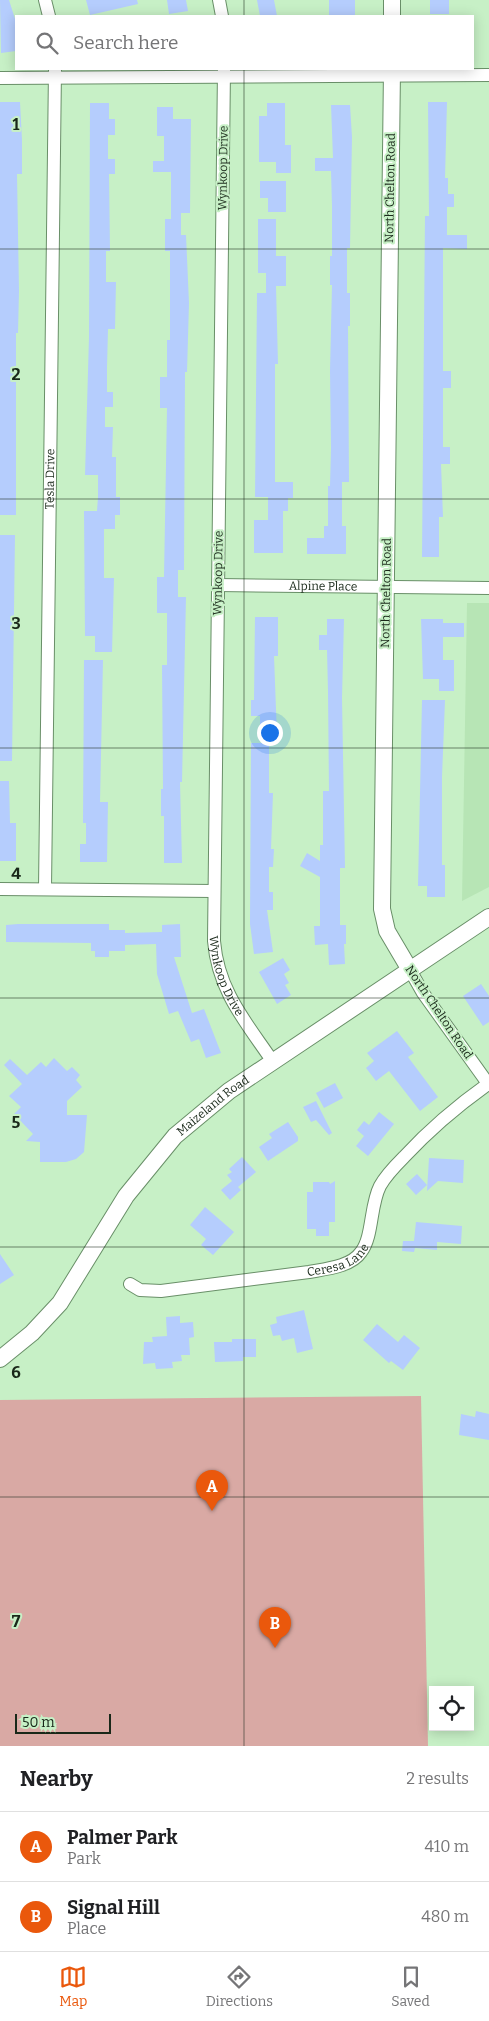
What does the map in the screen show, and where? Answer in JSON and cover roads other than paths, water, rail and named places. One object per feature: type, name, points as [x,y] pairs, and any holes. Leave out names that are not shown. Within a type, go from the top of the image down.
[{"type":"main road","points":[[392,0],[392,15]]},
{"type":"main road","name":"North Chelton Road","points":[[392,72],[382,909],[387,931],[410,970]]},
{"type":"main road","name":"Maizeland Road","points":[[0,1359],[32,1334],[60,1303],[126,1196],[164,1148],[194,1120],[229,1091],[489,917]]},
{"type":"street","points":[[45,0],[49,15]]},
{"type":"street","points":[[220,0],[222,15]]},
{"type":"street","points":[[0,78],[55,73],[392,72],[489,75]]},
{"type":"street","name":"Tesla Drive","points":[[44,889],[55,73]]},
{"type":"street","name":"Wynkoop Drive","points":[[224,73],[214,941],[219,974],[235,1006],[273,1062]]},
{"type":"street","name":"Alpine Place","points":[[218,585],[489,588]]},
{"type":"street","points":[[0,889],[214,891]]},
{"type":"street","name":"North Chelton Road","points":[[410,970],[423,993],[488,1085]]},
{"type":"street","name":"Ceresa Lane","points":[[130,1284],[140,1290],[161,1291],[315,1271],[355,1258],[364,1247],[379,1187],[392,1169],[434,1125],[488,1085]]},
{"type":"place","name":"Palmer Park","points":[[212,1511]]},
{"type":"place","name":"Signal Hill","points":[[275,1648]]}]
